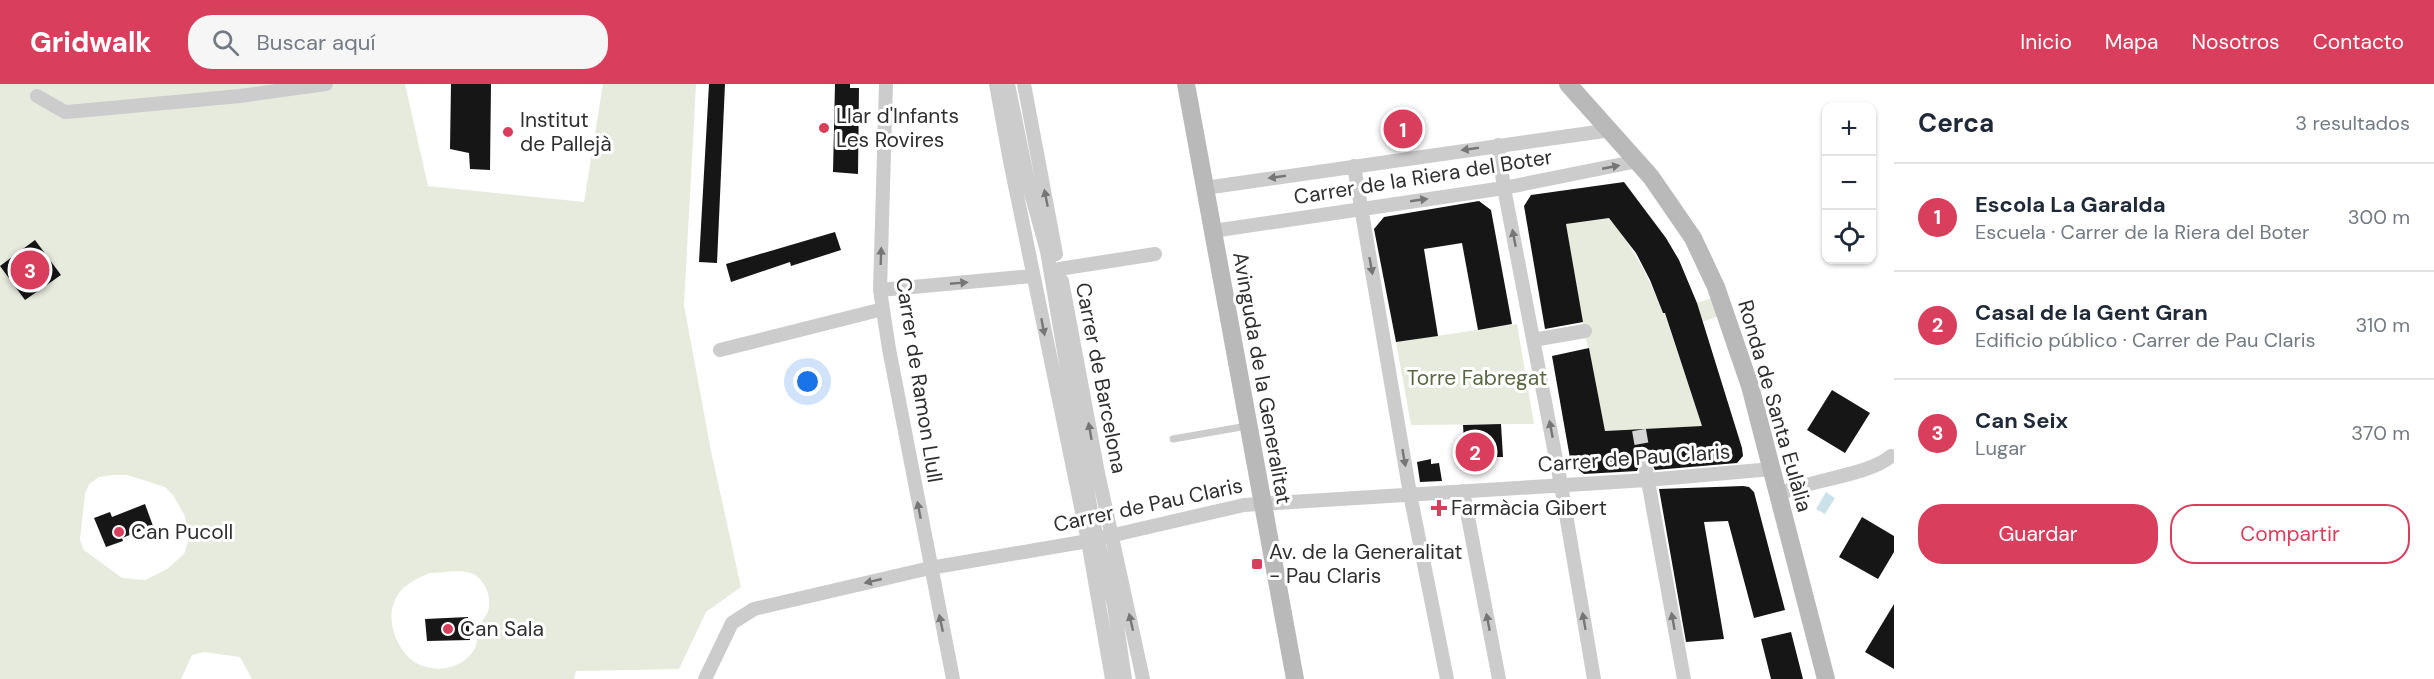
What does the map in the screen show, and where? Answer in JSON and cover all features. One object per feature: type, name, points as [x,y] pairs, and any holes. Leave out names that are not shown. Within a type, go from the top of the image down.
[{"type":"main road","name":"Avinguda de la Generalitat","points":[[1186,84],[1295,679]]},
{"type":"main road","name":"Ronda de Santa Eulàlia","points":[[1568,84],[1651,177],[1693,238],[1716,288],[1740,354],[1779,494],[1826,679]]},
{"type":"street","points":[[38,96],[64,112],[71,112],[240,96],[326,84]]},
{"type":"street","name":"Carrer de Ramon Llull","points":[[886,84],[880,290],[930,568],[953,679]]},
{"type":"street","points":[[996,84],[1029,276],[1099,538],[1121,639],[1125,679]]},
{"type":"street","points":[[1008,84],[1029,186],[1047,251],[1074,396],[1067,412]]},
{"type":"street","name":"Carrer de Barcelona","points":[[1024,84],[1059,269],[1099,538],[1143,679]]},
{"type":"street","name":"Carrer de la Riera del Boter","points":[[1205,188],[1611,130]]},
{"type":"street","points":[[1498,145],[1504,188],[1561,485],[1594,679]]},
{"type":"street","name":"Carrer de la Riera del Boter","points":[[1214,231],[1504,188],[1638,161]]},
{"type":"street","points":[[1354,166],[1410,494],[1447,679]]},
{"type":"street","points":[[1039,222],[1041,295]]},
{"type":"street","points":[[1059,269],[1155,254]]},
{"type":"street","points":[[880,290],[1029,276]]},
{"type":"street","points":[[720,350],[883,309]]},
{"type":"street","points":[[1533,340],[1585,331]]},
{"type":"street","points":[[1779,494],[1796,486],[1872,467],[1891,456]]},
{"type":"street","name":"Carrer de Pau Claris","points":[[705,679],[732,623],[754,609],[930,568],[1099,538],[1262,503],[1561,485],[1647,475],[1772,469]]},
{"type":"street","points":[[1647,475],[1684,679]]},
{"type":"street","points":[[1463,491],[1499,679]]},
{"type":"street","points":[[1099,538],[1112,679]]},
{"type":"lane","points":[[1173,439],[1249,425]]},
{"type":"green space","points":[[0,84],[405,84],[428,186],[584,202],[603,84],[696,84],[684,305],[711,451],[741,587],[706,612],[679,669],[576,671],[574,679],[252,679],[240,657],[204,652],[192,655],[181,679],[0,679]],"holes":[[[127,475],[165,487],[173,495],[185,516],[188,542],[184,554],[167,569],[145,580],[122,578],[84,550],[80,540],[85,494],[89,484],[99,477]],[[456,571],[476,575],[486,587],[489,597],[488,610],[479,628],[474,650],[459,664],[439,669],[419,664],[404,652],[395,636],[392,618],[392,609],[399,593],[412,582],[430,573]]]},
{"type":"green space","points":[[1609,218],[1640,263],[1663,313],[1716,297],[1723,315],[1671,332],[1702,426],[1605,431],[1583,325],[1566,224]]},
{"type":"green space","name":"Torre Fabregat","points":[[1517,324],[1534,424],[1411,425],[1396,342]]},
{"type":"water","points":[[1826,492],[1835,498],[1825,514],[1816,509]]},
{"type":"building","points":[[451,84],[491,84],[490,170],[470,169],[469,153],[450,149]]},
{"type":"building","points":[[709,84],[725,84],[717,263],[699,262]]},
{"type":"building","points":[[835,84],[850,84],[850,88],[859,88],[858,174],[833,172]]},
{"type":"building","points":[[1624,182],[1666,238],[1679,260],[1697,303],[1742,448],[1743,456],[1737,463],[1655,470],[1652,464],[1645,461],[1640,464],[1637,471],[1584,474],[1571,464],[1552,356],[1589,348],[1605,431],[1702,426],[1665,313],[1663,313],[1636,253],[1609,218],[1566,224],[1583,322],[1545,329],[1524,206],[1531,195]]},
{"type":"building","points":[[1479,201],[1491,210],[1512,324],[1478,330],[1462,243],[1424,249],[1438,336],[1396,342],[1374,229],[1384,217]]},
{"type":"building","points":[[835,232],[841,250],[791,266],[790,262],[731,282],[726,264]]},
{"type":"building","points":[[35,240],[61,275],[25,300],[0,266]]},
{"type":"building","points":[[1832,390],[1870,413],[1845,453],[1807,430]]},
{"type":"building","points":[[1501,424],[1503,457],[1465,457],[1463,425]]},
{"type":"building","points":[[1431,459],[1431,464],[1439,463],[1442,481],[1420,482],[1417,462]]},
{"type":"building","points":[[1749,487],[1754,492],[1785,610],[1754,618],[1728,521],[1704,522],[1724,639],[1686,642],[1659,489]]},
{"type":"building","name":"Can Pucoll","points":[[145,504],[153,526],[106,547],[94,518],[110,512],[112,517]]},
{"type":"building","points":[[1862,517],[1894,536],[1894,552],[1878,579],[1839,557]]},
{"type":"building","points":[[1894,604],[1894,669],[1865,652]]},
{"type":"building","name":"Can Sala","points":[[468,617],[470,640],[427,641],[425,619]]},
{"type":"building","points":[[1791,632],[1803,679],[1771,679],[1761,639]]},
{"type":"tunnel","points":[[1639,430],[1646,470]]},
{"type":"place","name":"Llar d'Infants Les Rovires","points":[[824,128]]},
{"type":"place","name":"Escola La Garalda","points":[[1403,129]]},
{"type":"place","name":"Institut de Pallejà","points":[[508,132]]},
{"type":"place","name":"Can Seix","points":[[30,270]]},
{"type":"place","name":"Casal de la Gent Gran","points":[[1475,452]]},
{"type":"place","name":"Farmàcia Gibert","points":[[1439,508]]},
{"type":"place","name":"Can Pucoll","points":[[119,532]]},
{"type":"place","name":"Av. de la Generalitat - Pau Claris","points":[[1257,564]]},
{"type":"place","name":"Can Sala","points":[[448,629]]}]
